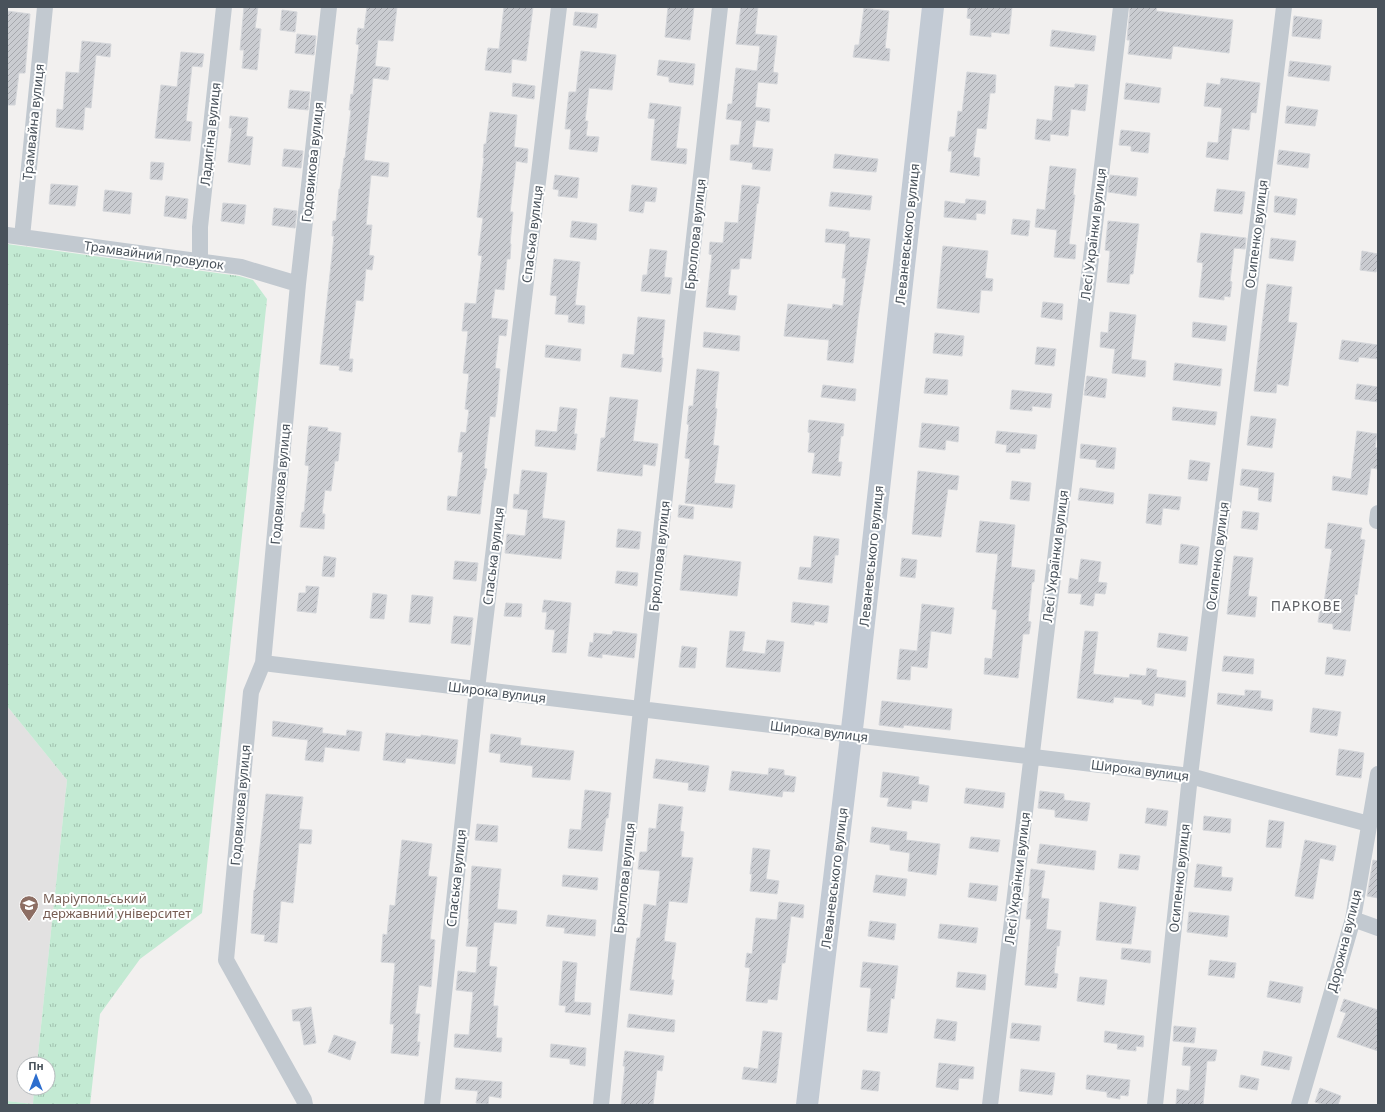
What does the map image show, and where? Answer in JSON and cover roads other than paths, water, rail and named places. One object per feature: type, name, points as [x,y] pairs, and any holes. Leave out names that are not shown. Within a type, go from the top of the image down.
[{"type":"street","name":"Трамвайна вулиця","points":[[14,236],[45,7]]},
{"type":"street","name":"Ладигіна вулиця","points":[[200,261],[200,227],[224,7]]},
{"type":"street","name":"Годовикова вулиця","points":[[305,1105],[300,1093],[226,960],[251,692],[263,663],[298,284],[329,7]]},
{"type":"street","name":"Спаська вулиця","points":[[432,1105],[477,689],[559,7]]},
{"type":"street","name":"Брюллова вулиця","points":[[601,1105],[641,709],[720,7]]},
{"type":"street","name":"Леваневського вулиця","points":[[807,1105],[851,735],[933,7]]},
{"type":"street","name":"Лесі Українки вулиця","points":[[990,1105],[1121,7]]},
{"type":"street","name":"Осипенко вулиця","points":[[1155,1105],[1190,776],[1284,7]]},
{"type":"street","name":"Трамвайний провулок","points":[[14,236],[241,267],[298,284]]},
{"type":"street","points":[[1378,513],[1378,521]]},
{"type":"street","name":"Широка вулиця","points":[[263,663],[1190,776],[1370,824]]},
{"type":"street","name":"Дорожна вулиця","points":[[1299,1105],[1353,919],[1378,774]]},
{"type":"street","points":[[1353,919],[1378,928]]},
{"type":"place","name":"Маріупольський державний університет","points":[[29,922]]},
{"type":"district","name":"ПАРКОВЕ","points":[[1306,606]]}]
